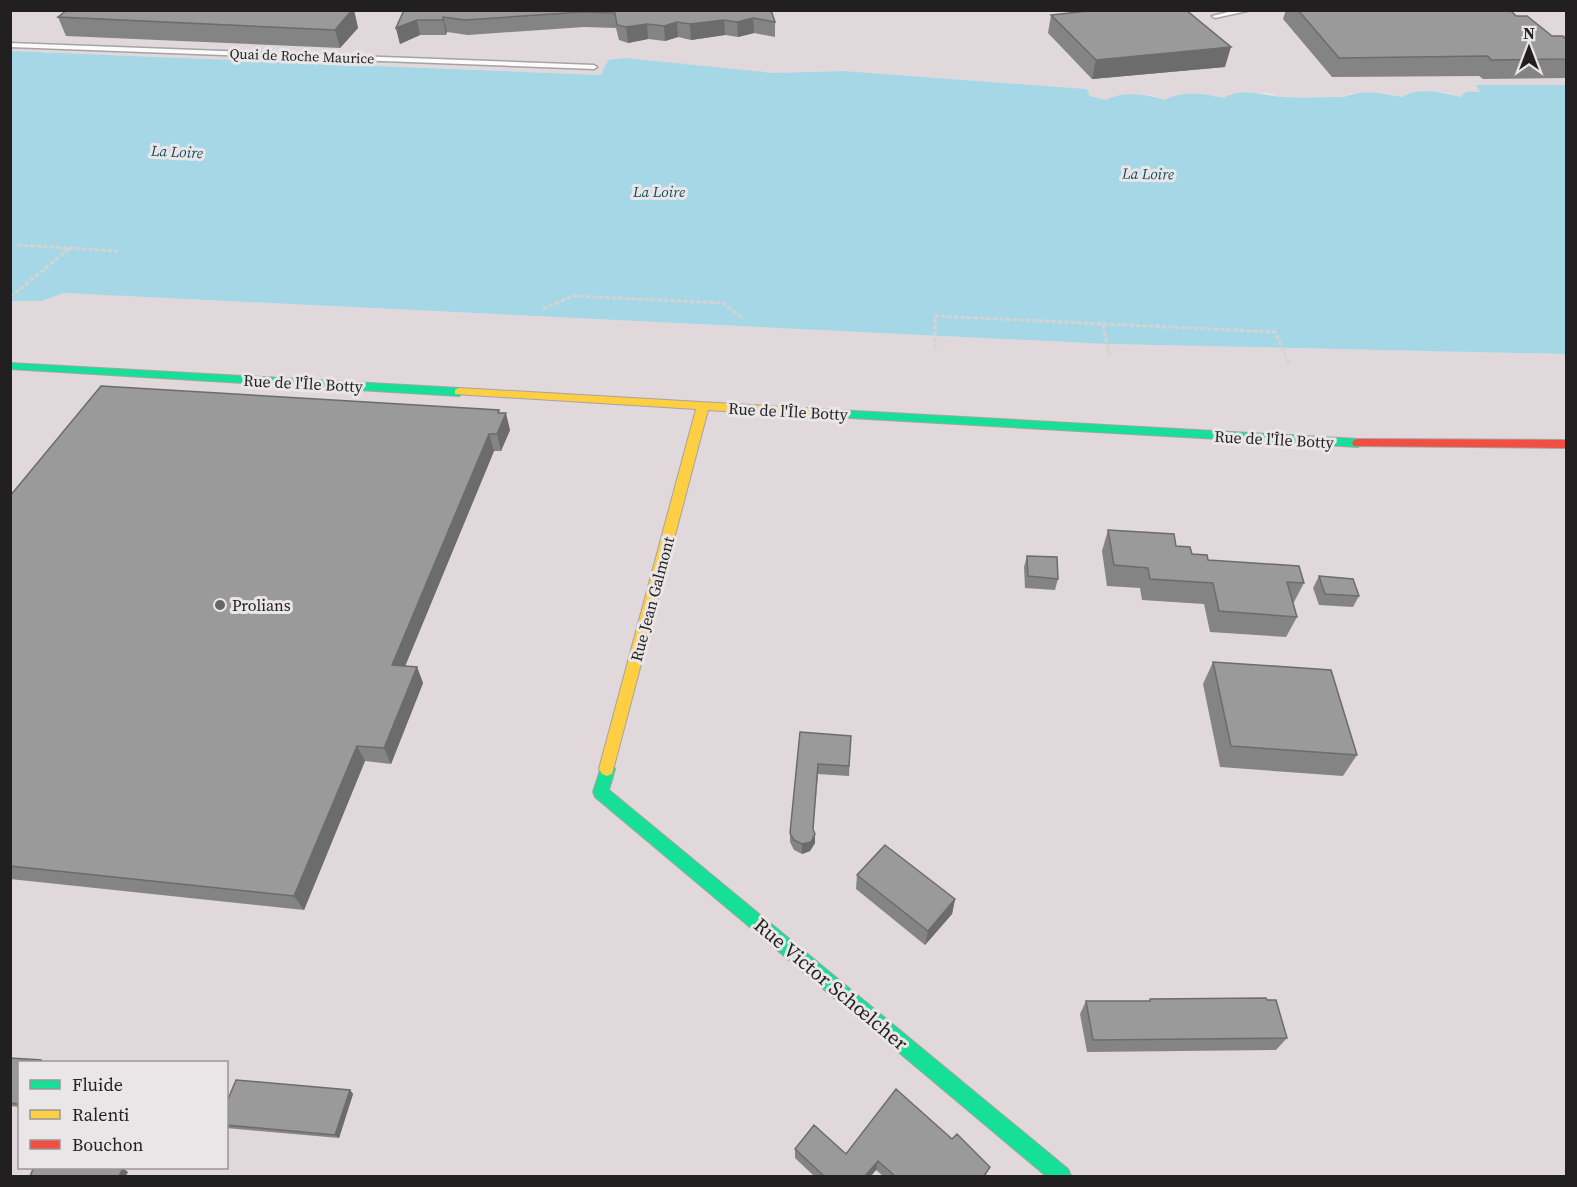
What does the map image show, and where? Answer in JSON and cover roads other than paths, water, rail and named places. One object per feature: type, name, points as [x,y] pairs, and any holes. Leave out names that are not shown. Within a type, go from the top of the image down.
[{"type":"street","name":"Rue de l'Île Botty","points":[[10,366],[1340,443],[1566,444]]},
{"type":"street","name":"Rue Jean Galmont","points":[[601,792],[703,406]]},
{"type":"street","name":"Rue Victor Schœlcher","points":[[601,792],[1061,1176]]},
{"type":"lane","points":[[1215,16],[1250,10]]},
{"type":"lane","name":"Quai de Roche Maurice","points":[[10,45],[594,67]]},
{"type":"water","name":"La Loire","points":[[11,51],[601,75],[608,60],[624,58],[775,73],[844,71],[1087,89],[1090,96],[1106,100],[1127,94],[1165,100],[1186,94],[1224,98],[1237,93],[1283,97],[1344,97],[1372,92],[1402,97],[1415,92],[1430,91],[1460,97],[1466,92],[1480,92],[1476,85],[1566,85],[1566,354],[1107,344],[64,293],[42,301],[11,301]]},
{"type":"place","name":"Prolians","points":[[220,605]]}]
